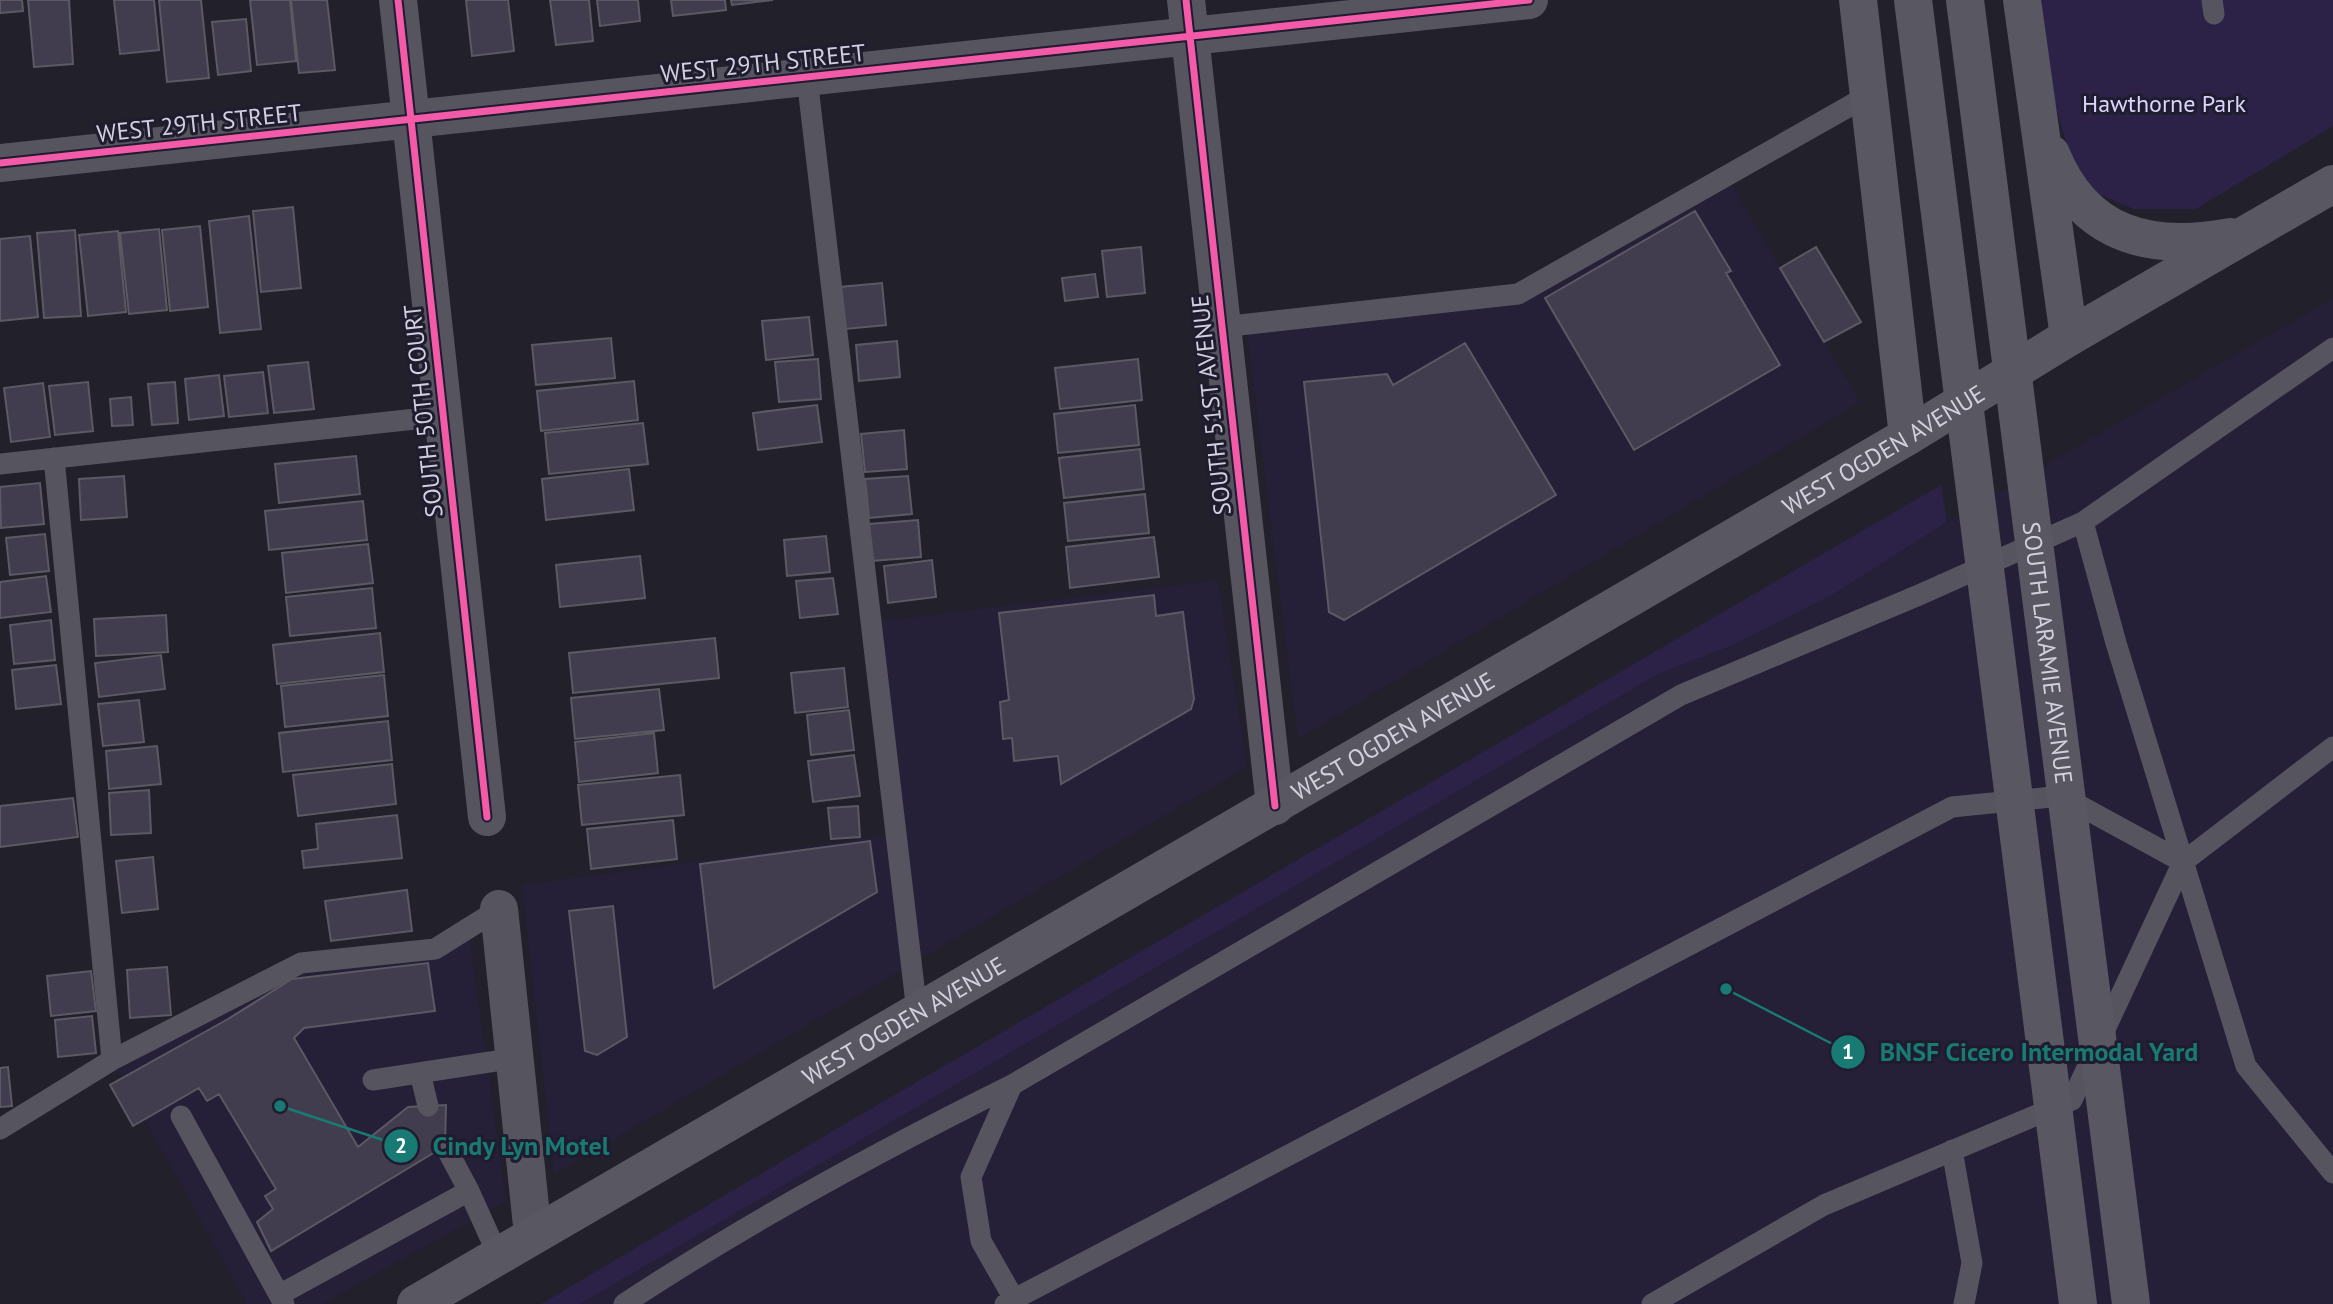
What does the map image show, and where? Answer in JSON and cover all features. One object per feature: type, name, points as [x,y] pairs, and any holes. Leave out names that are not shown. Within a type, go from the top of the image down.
[{"type":"main road","points":[[1858,0],[1908,436]]},
{"type":"main road","points":[[1913,0],[2078,1304]]},
{"type":"main road","name":"SOUTH LARAMIE AVENUE","points":[[1965,0],[2131,1304]]},
{"type":"main road","points":[[2022,0],[2069,337]]},
{"type":"main road","points":[[2039,126],[2061,178],[2080,205],[2111,227],[2157,242],[2202,242],[2247,234]]},
{"type":"main road","name":"WEST OGDEN AVENUE","points":[[416,1304],[1275,806],[2333,184]]},
{"type":"street","name":"SOUTH 50TH COURT","points":[[398,0],[487,817]]},
{"type":"street","name":"SOUTH 51ST AVENUE","points":[[1186,0],[1275,806]]},
{"type":"street","name":"WEST 29TH STREET","points":[[0,163],[1530,0]]},
{"type":"street","points":[[499,909],[533,1235]]},
{"type":"lane","points":[[807,78],[917,1012]]},
{"type":"lane","points":[[1222,327],[1518,293],[1869,95]]},
{"type":"lane","points":[[624,1304],[691,1260],[908,1137],[1012,1085],[1681,695],[1919,596],[2083,522],[2333,348]]},
{"type":"lane","points":[[0,464],[443,416]]},
{"type":"lane","points":[[54,458],[112,1060]]},
{"type":"lane","points":[[2083,522],[2116,643],[2246,1066],[2333,1173]]},
{"type":"lane","points":[[1652,1304],[1824,1205],[2072,1100],[2183,862],[2333,747]]},
{"type":"lane","points":[[1012,1085],[971,1177],[981,1241],[1010,1301],[1952,807],[2062,796],[2183,862]]},
{"type":"lane","points":[[0,1129],[112,1060],[301,964],[435,949],[499,909]]},
{"type":"lane","points":[[373,1080],[514,1058]]},
{"type":"lane","points":[[420,1073],[428,1106]]},
{"type":"lane","points":[[181,1116],[282,1300],[469,1191]]},
{"type":"lane","points":[[445,1146],[498,1255]]},
{"type":"lane","points":[[1952,1150],[1972,1263],[1964,1304]]},
{"type":"shaded area","points":[[1726,176],[1860,402],[1298,739],[1246,324],[1518,294]]},
{"type":"shaded area","points":[[2333,298],[2333,1304],[580,1304],[1658,674],[1733,645],[1832,595],[1947,522]]},
{"type":"shaded area","points":[[1218,580],[1247,767],[554,1174],[522,885],[896,834],[871,622]]},
{"type":"shaded area","points":[[468,928],[506,1201],[323,1304],[247,1304],[112,1060],[301,963],[435,949]]},
{"type":"green space","name":"Hawthorne Park","points":[[2040,0],[2333,0],[2333,126],[2196,209],[2134,209],[2079,186],[2047,77]]},
{"type":"green space","points":[[1941,485],[1947,522],[1832,595],[1733,645],[1658,674],[580,1304],[541,1304],[855,1118]]},
{"type":"building","points":[[0,0],[22,0],[23,11],[0,13]]},
{"type":"building","points":[[28,0],[69,0],[73,64],[34,67]]},
{"type":"building","points":[[114,0],[154,0],[159,50],[120,54]]},
{"type":"building","points":[[159,0],[201,0],[209,78],[167,82]]},
{"type":"building","points":[[250,0],[290,0],[296,61],[257,65]]},
{"type":"building","points":[[291,0],[327,0],[335,70],[299,73]]},
{"type":"building","points":[[466,0],[508,0],[514,51],[472,56]]},
{"type":"building","points":[[550,0],[589,0],[593,41],[556,45]]},
{"type":"building","points":[[597,0],[638,0],[640,21],[600,26]]},
{"type":"building","points":[[671,0],[725,0],[726,10],[673,16]]},
{"type":"building","points":[[731,0],[773,0],[732,5]]},
{"type":"building","points":[[246,19],[251,71],[218,75],[212,22]]},
{"type":"building","points":[[293,207],[301,288],[261,292],[253,211]]},
{"type":"building","points":[[1695,211],[1731,271],[1726,273],[1780,365],[1634,450],[1545,298]]},
{"type":"building","points":[[249,216],[261,329],[220,333],[209,221]]},
{"type":"building","points":[[200,226],[208,307],[170,311],[162,230]]},
{"type":"building","points":[[159,229],[167,310],[129,314],[120,233]]},
{"type":"building","points":[[75,230],[81,316],[44,318],[37,233]]},
{"type":"building","points":[[118,231],[126,312],[88,316],[79,235]]},
{"type":"building","points":[[30,236],[38,317],[0,321],[0,239]]},
{"type":"building","points":[[1141,247],[1145,293],[1107,297],[1102,251]]},
{"type":"building","points":[[1816,247],[1861,322],[1824,342],[1780,268]]},
{"type":"building","points":[[1095,274],[1098,297],[1065,301],[1062,278]]},
{"type":"building","points":[[882,283],[886,325],[845,329],[840,287]]},
{"type":"building","points":[[809,317],[813,355],[766,360],[762,321]]},
{"type":"building","points":[[611,338],[615,378],[536,385],[532,345]]},
{"type":"building","points":[[897,341],[900,377],[859,381],[856,345]]},
{"type":"building","points":[[1465,343],[1556,495],[1344,620],[1329,612],[1304,382],[1387,374],[1393,385]]},
{"type":"building","points":[[818,359],[821,399],[779,402],[775,362]]},
{"type":"building","points":[[1138,359],[1142,400],[1060,409],[1055,368]]},
{"type":"building","points":[[308,362],[314,409],[274,413],[268,366]]},
{"type":"building","points":[[263,372],[268,413],[229,417],[224,376]]},
{"type":"building","points":[[219,375],[224,416],[189,420],[185,379]]},
{"type":"building","points":[[634,381],[638,420],[541,431],[537,391]]},
{"type":"building","points":[[88,382],[93,431],[55,435],[49,386]]},
{"type":"building","points":[[175,382],[178,423],[152,425],[148,384]]},
{"type":"building","points":[[43,383],[50,437],[11,442],[4,388]]},
{"type":"building","points":[[131,397],[133,425],[112,426],[110,399]]},
{"type":"building","points":[[817,405],[822,442],[758,450],[753,413]]},
{"type":"building","points":[[1135,405],[1139,445],[1058,453],[1054,414]]},
{"type":"building","points":[[643,423],[648,464],[549,474],[545,433]]},
{"type":"building","points":[[904,430],[907,469],[865,472],[861,434]]},
{"type":"building","points":[[1140,449],[1144,489],[1064,498],[1059,458]]},
{"type":"building","points":[[356,456],[360,494],[279,503],[275,464]]},
{"type":"building","points":[[629,469],[634,510],[546,520],[542,479]]},
{"type":"building","points":[[124,476],[127,517],[81,520],[79,479]]},
{"type":"building","points":[[908,476],[912,514],[869,518],[865,479]]},
{"type":"building","points":[[40,483],[44,524],[1,528],[0,487]]},
{"type":"building","points":[[1145,494],[1149,533],[1068,541],[1064,503]]},
{"type":"building","points":[[363,501],[367,540],[269,550],[265,511]]},
{"type":"building","points":[[918,520],[921,557],[872,561],[869,524]]},
{"type":"building","points":[[45,534],[49,571],[10,575],[6,538]]},
{"type":"building","points":[[826,536],[830,572],[787,576],[784,540]]},
{"type":"building","points":[[1154,537],[1159,577],[1070,588],[1066,547]]},
{"type":"building","points":[[368,544],[373,583],[286,593],[282,553]]},
{"type":"building","points":[[640,556],[645,598],[560,607],[556,565]]},
{"type":"building","points":[[932,560],[936,597],[888,603],[884,566]]},
{"type":"building","points":[[46,576],[51,612],[0,618],[0,582]]},
{"type":"building","points":[[833,578],[838,614],[800,618],[796,581]]},
{"type":"building","points":[[372,588],[376,628],[290,636],[286,597]]},
{"type":"building","points":[[1154,595],[1156,616],[1183,612],[1194,699],[1191,709],[1061,784],[1058,756],[1014,761],[1012,738],[1003,739],[1000,702],[1009,700],[999,613]]},
{"type":"building","points":[[166,615],[168,652],[96,656],[94,619]]},
{"type":"building","points":[[51,620],[55,660],[14,664],[10,625]]},
{"type":"building","points":[[380,633],[384,672],[277,684],[273,645]]},
{"type":"building","points":[[715,638],[719,678],[573,693],[569,653]]},
{"type":"building","points":[[161,655],[165,689],[99,697],[95,663]]},
{"type":"building","points":[[56,665],[61,704],[16,709],[12,670]]},
{"type":"building","points":[[844,668],[848,707],[795,713],[791,673]]},
{"type":"building","points":[[384,675],[388,716],[285,727],[281,686]]},
{"type":"building","points":[[659,689],[664,730],[575,739],[571,698]]},
{"type":"building","points":[[139,700],[144,742],[103,746],[98,704]]},
{"type":"building","points":[[849,710],[854,750],[811,755],[807,715]]},
{"type":"building","points":[[388,721],[392,760],[283,772],[279,733]]},
{"type":"building","points":[[654,733],[658,773],[579,782],[575,742]]},
{"type":"building","points":[[157,746],[161,784],[109,789],[106,751]]},
{"type":"building","points":[[854,755],[860,796],[813,802],[808,761]]},
{"type":"building","points":[[392,764],[396,804],[298,816],[293,775]]},
{"type":"building","points":[[680,775],[684,815],[582,825],[578,785]]},
{"type":"building","points":[[149,790],[151,833],[111,835],[109,793]]},
{"type":"building","points":[[73,798],[78,837],[0,847],[0,806]]},
{"type":"building","points":[[858,806],[860,837],[831,839],[828,808]]},
{"type":"building","points":[[397,815],[402,858],[304,868],[302,851],[318,849],[316,824]]},
{"type":"building","points":[[673,820],[677,859],[591,869],[587,829]]},
{"type":"building","points":[[870,841],[877,892],[714,988],[700,864]]},
{"type":"building","points":[[153,857],[158,909],[122,913],[116,861]]},
{"type":"building","points":[[407,890],[412,931],[331,941],[325,901]]},
{"type":"building","points":[[613,906],[627,1037],[597,1055],[585,1051],[569,911]]},
{"type":"building","points":[[428,963],[435,1011],[304,1028],[294,1038],[358,1147],[408,1107],[446,1105],[445,1146],[271,1251],[257,1222],[273,1209],[265,1196],[276,1189],[219,1094],[207,1101],[199,1088],[133,1126],[110,1085],[228,1019],[292,979]]},
{"type":"building","points":[[167,967],[171,1015],[130,1018],[127,970]]},
{"type":"building","points":[[91,971],[96,1011],[51,1016],[47,976]]},
{"type":"building","points":[[92,1016],[96,1053],[58,1057],[55,1020]]},
{"type":"building","points":[[8,1067],[12,1106],[0,1107],[0,1068]]},
{"type":"cycle path","points":[[398,0],[487,817]]},
{"type":"cycle path","points":[[1186,0],[1275,806]]},
{"type":"cycle path","points":[[0,163],[1529,0]]},
{"type":"place","name":"BNSF Cicero Intermodal Yard","points":[[1726,989]]},
{"type":"place","name":"Cindy Lyn Motel","points":[[280,1106]]}]
